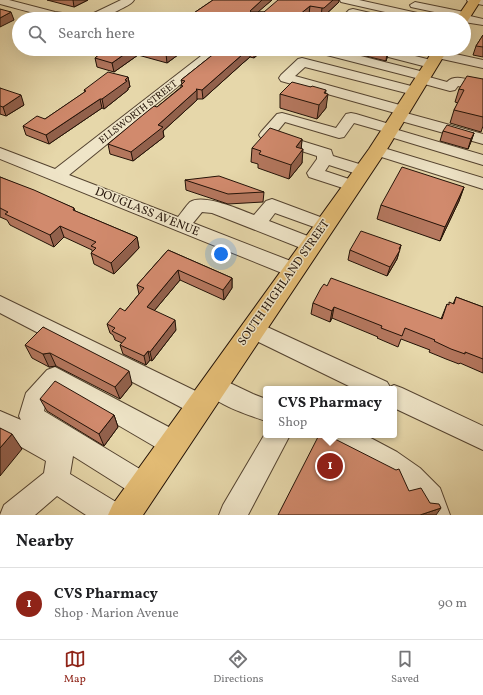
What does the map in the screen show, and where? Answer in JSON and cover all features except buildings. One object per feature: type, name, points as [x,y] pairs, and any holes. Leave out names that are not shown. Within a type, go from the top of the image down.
[{"type":"main road","points":[[467,12],[476,1]]},
{"type":"main road","name":"SOUTH HIGHLAND STREET","points":[[124,515],[377,151],[430,64]]},
{"type":"street","points":[[108,12],[129,0]]},
{"type":"street","points":[[344,0],[435,9]]},
{"type":"street","points":[[392,0],[446,12]]},
{"type":"street","points":[[0,1],[44,12]]},
{"type":"street","points":[[471,19],[483,22]]},
{"type":"street","name":"ELLSWORTH STREET","points":[[57,176],[209,56]]},
{"type":"street","points":[[371,56],[430,64],[483,64]]},
{"type":"street","points":[[400,56],[430,64],[450,87],[455,81],[483,88]]},
{"type":"street","points":[[380,82],[302,62],[286,78],[366,100],[395,122],[483,160]]},
{"type":"street","points":[[366,100],[380,82],[430,64]]},
{"type":"street","points":[[339,134],[282,117],[266,135],[325,156],[358,178]]},
{"type":"street","points":[[325,156],[351,117],[395,122],[483,139]]},
{"type":"street","points":[[377,151],[483,184]]},
{"type":"street","name":"DOUGLASS AVENUE","points":[[0,153],[294,270]]},
{"type":"street","points":[[258,223],[272,205],[325,225]]},
{"type":"street","points":[[181,225],[198,206],[214,207],[311,245]]},
{"type":"street","points":[[0,304],[200,405]]},
{"type":"street","points":[[252,330],[371,386]]},
{"type":"street","points":[[144,486],[31,416],[34,401],[55,378],[173,443]]},
{"type":"street","points":[[214,385],[246,404],[263,409]]},
{"type":"street","points":[[397,398],[483,438]]},
{"type":"street","points":[[0,422],[60,455],[56,480],[14,515]]},
{"type":"street","points":[[233,515],[276,438]]},
{"type":"street","points":[[348,438],[383,457],[411,479],[430,498],[436,515]]},
{"type":"street","points":[[56,480],[111,515]]},
{"type":"street","points":[[0,509],[10,515]]},
{"type":"place","name":"CVS Pharmacy","points":[[330,466]]}]
